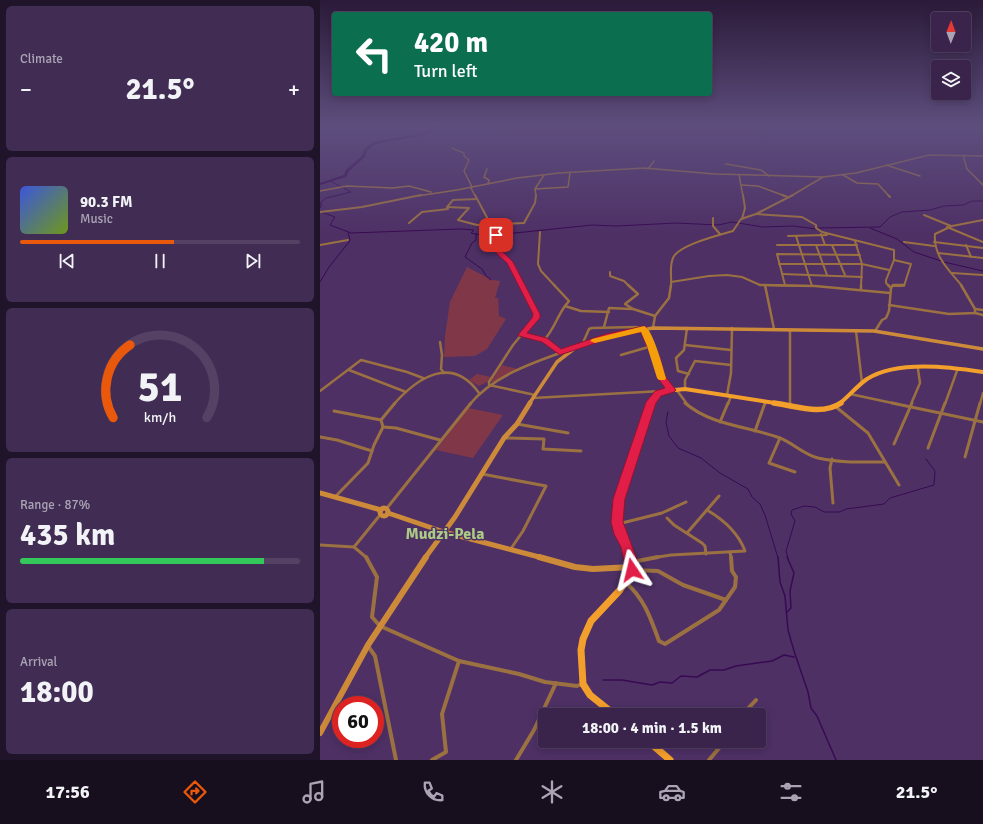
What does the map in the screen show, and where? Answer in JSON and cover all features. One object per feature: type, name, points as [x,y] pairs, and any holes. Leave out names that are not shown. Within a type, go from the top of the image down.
[{"type":"main road","points":[[320,733],[368,645],[412,576],[456,517],[504,438],[517,424],[557,362],[575,348],[609,336],[644,329],[732,328],[874,331],[983,349]]},
{"type":"main road","points":[[606,708],[590,695],[583,684],[580,668],[581,650],[586,629],[591,621],[626,583],[632,566],[618,524],[617,513],[619,499],[645,418],[651,402],[658,394],[674,389],[685,389],[826,410],[836,407],[862,383],[874,376],[894,371],[958,368],[983,372]]},
{"type":"main road","points":[[320,493],[444,532],[575,567],[593,569],[632,566]]},
{"type":"main road","points":[[656,748],[670,760]]},
{"type":"street","points":[[468,161],[464,170],[465,176],[470,181],[477,199],[499,240],[500,253],[510,262],[536,314],[536,318],[513,345],[489,385]]},
{"type":"street","points":[[648,169],[654,161]]},
{"type":"street","points":[[320,212],[362,207],[433,193],[472,188],[544,175],[648,169],[769,177],[823,177],[843,175],[903,161]]},
{"type":"street","points":[[965,161],[967,169],[983,186]]},
{"type":"street","points":[[726,164],[761,170],[769,177]]},
{"type":"street","points":[[886,165],[920,176]]},
{"type":"street","points":[[487,169],[484,177],[489,180],[488,184]]},
{"type":"street","points":[[535,189],[568,187],[570,173]]},
{"type":"street","points":[[448,207],[463,206],[469,208],[458,220],[477,225],[524,224],[535,204],[535,189],[544,175]]},
{"type":"street","points":[[653,328],[655,316],[669,298],[670,265],[677,252],[720,234],[733,231],[740,223],[745,208],[739,175]]},
{"type":"street","points":[[843,175],[857,183],[878,184],[890,197]]},
{"type":"street","points":[[741,219],[756,214],[823,177]]},
{"type":"street","points":[[320,191],[347,186],[393,188],[409,186],[433,193]]},
{"type":"street","points":[[741,186],[758,186],[789,197]]},
{"type":"street","points":[[409,223],[422,212],[448,210],[448,207],[453,200],[477,199]]},
{"type":"street","points":[[785,199],[790,200]]},
{"type":"street","points":[[756,214],[805,218],[816,225],[816,228],[821,233],[824,245]]},
{"type":"street","points":[[924,215],[951,226]]},
{"type":"street","points":[[713,218],[713,225],[720,234]]},
{"type":"street","points":[[975,313],[975,309],[964,289],[938,253],[934,242],[935,234],[946,227],[983,220]]},
{"type":"street","points":[[946,227],[983,242]]},
{"type":"street","points":[[540,232],[537,263],[541,271],[569,301],[557,315],[556,322],[549,332],[549,335],[544,340]]},
{"type":"street","points":[[788,236],[821,233],[840,235],[855,241],[894,250],[894,260],[889,270],[886,283],[891,288]]},
{"type":"street","points":[[796,236],[812,286]]},
{"type":"street","points":[[321,246],[348,240]]},
{"type":"street","points":[[855,241],[862,264],[861,290]]},
{"type":"street","points":[[904,242],[935,246]]},
{"type":"street","points":[[934,242],[983,248]]},
{"type":"street","points":[[777,245],[857,245]]},
{"type":"street","points":[[816,245],[827,275]]},
{"type":"street","points":[[832,245],[845,275]]},
{"type":"street","points":[[966,245],[971,257]]},
{"type":"street","points":[[938,253],[983,258]]},
{"type":"street","points":[[785,285],[777,254],[860,255]]},
{"type":"street","points":[[891,288],[893,286],[904,286],[911,264],[894,260]]},
{"type":"street","points":[[779,264],[862,264],[889,270]]},
{"type":"street","points":[[610,272],[610,276],[624,281],[637,292],[637,295],[625,304],[632,309]]},
{"type":"street","points":[[951,273],[983,275]]},
{"type":"street","points":[[782,274],[845,275],[862,277]]},
{"type":"street","points":[[670,282],[709,276],[727,275],[742,277],[767,288],[773,285]]},
{"type":"street","points":[[760,285],[812,286],[890,293]]},
{"type":"street","points":[[765,285],[770,299],[770,313],[774,329]]},
{"type":"street","points":[[874,331],[882,320],[886,318],[891,288]]},
{"type":"street","points":[[889,305],[949,314],[983,314]]},
{"type":"street","points":[[565,306],[581,311],[609,312]]},
{"type":"street","points":[[604,327],[609,308],[632,309],[655,316]]},
{"type":"street","points":[[975,309],[983,310]]},
{"type":"street","points":[[582,345],[589,329],[604,327],[636,327],[644,329],[652,346],[661,377],[674,389],[688,406],[699,413],[720,422],[780,438],[816,458],[860,462],[885,462]]},
{"type":"street","points":[[688,328],[684,350],[676,358],[678,371],[688,374]]},
{"type":"street","points":[[720,422],[729,395],[732,328]]},
{"type":"street","points":[[790,330],[790,405]]},
{"type":"street","points":[[856,331],[862,383]]},
{"type":"street","points":[[522,335],[544,340],[560,352]]},
{"type":"street","points":[[440,342],[442,355],[441,369],[444,373]]},
{"type":"street","points":[[685,345],[731,350]]},
{"type":"street","points":[[621,355],[652,346]]},
{"type":"street","points":[[354,547],[384,512],[479,393],[489,385],[535,362],[575,348]]},
{"type":"street","points":[[320,391],[361,360],[407,372],[423,379]]},
{"type":"street","points":[[685,389],[685,380],[695,361],[731,364]]},
{"type":"street","points":[[928,448],[958,368]]},
{"type":"street","points":[[334,498],[368,463],[383,427],[382,420],[388,410],[414,385],[441,369]]},
{"type":"street","points":[[894,444],[920,383],[921,378],[918,369]]},
{"type":"street","points":[[349,370],[406,392]]},
{"type":"street","points":[[432,374],[444,373],[465,378],[479,393]]},
{"type":"street","points":[[489,385],[534,397],[664,391]]},
{"type":"street","points":[[965,457],[983,392]]},
{"type":"street","points":[[849,394],[983,422]]},
{"type":"street","points":[[755,431],[766,401]]},
{"type":"street","points":[[836,407],[868,433],[899,485]]},
{"type":"street","points":[[334,411],[382,420]]},
{"type":"street","points":[[517,424],[568,433]]},
{"type":"street","points":[[383,427],[396,428],[440,440]]},
{"type":"street","points":[[320,437],[337,440],[372,451]]},
{"type":"street","points":[[504,438],[544,439],[543,449],[581,451]]},
{"type":"street","points":[[780,438],[769,463],[795,472]]},
{"type":"street","points":[[832,459],[830,468],[833,503]]},
{"type":"street","points":[[482,474],[546,486],[523,531],[509,550]]},
{"type":"street","points":[[687,533],[698,523],[719,496]]},
{"type":"street","points":[[618,524],[662,513],[686,502]]},
{"type":"street","points":[[632,566],[671,555],[745,551],[742,540],[722,518],[707,510]]},
{"type":"street","points":[[666,518],[702,543],[705,546],[706,554]]},
{"type":"street","points":[[320,545],[354,547],[361,552],[375,573],[376,577],[372,617],[380,626],[459,661],[519,674],[545,682],[577,686],[583,684]]},
{"type":"street","points":[[626,583],[634,588],[650,617],[661,643],[665,644],[719,610],[735,587],[736,577],[732,571],[730,552]]},
{"type":"street","points":[[632,566],[658,571],[683,585],[726,600]]},
{"type":"street","points":[[368,645],[374,656],[396,760]]},
{"type":"street","points":[[432,760],[446,752],[442,714],[459,661]]},
{"type":"street","points":[[516,760],[534,730],[556,683]]},
{"type":"street","points":[[749,708],[756,700]]},
{"type":"street","points":[[709,760],[719,748]]},
{"type":"shaded area","points":[[467,267],[492,280],[500,281],[495,298],[498,298],[499,316],[506,319],[487,349],[475,356],[444,357],[445,336],[450,302]]},
{"type":"shaded area","points":[[502,365],[517,369],[491,382]]},
{"type":"shaded area","points":[[477,374],[491,377],[489,381],[479,386],[469,380]]},
{"type":"shaded area","points":[[468,408],[503,415],[473,458],[436,450]]},
{"type":"waterway","points":[[320,184],[345,176],[347,171],[358,161]]},
{"type":"waterway","points":[[320,203],[326,198],[351,192],[330,181]]},
{"type":"waterway","points":[[819,228],[880,227],[890,217],[902,212],[930,210],[944,206],[963,205],[972,201],[983,201]]},
{"type":"waterway","points":[[320,204],[322,204],[320,208]]},
{"type":"waterway","points":[[321,212],[335,217],[330,225],[351,233],[461,229],[474,230],[471,233],[476,234]]},
{"type":"waterway","points":[[476,234],[486,236],[592,225],[617,226],[676,223],[718,225],[732,222],[763,227],[793,226],[816,229]]},
{"type":"waterway","points":[[870,228],[897,239],[914,252],[941,261]]},
{"type":"waterway","points":[[320,282],[329,267],[349,242],[350,239],[348,233]]},
{"type":"waterway","points":[[476,234],[476,240],[472,243],[465,257],[482,269],[486,276],[491,280]]},
{"type":"waterway","points":[[944,262],[983,271]]},
{"type":"waterway","points":[[668,412],[666,422],[669,436],[678,448],[701,458],[720,473],[748,489],[752,497],[760,504],[765,515],[778,558]]},
{"type":"waterway","points":[[788,558],[786,551],[795,521],[791,514],[792,510],[804,506],[815,507],[824,512],[840,512],[846,509],[884,504],[890,498],[934,485],[935,471],[926,459]]},
{"type":"waterway","points":[[778,557],[780,582],[785,596],[788,630],[808,692],[811,708],[817,716],[836,760]]},
{"type":"waterway","points":[[787,557],[794,573],[790,591],[791,608],[787,612]]},
{"type":"waterway","points":[[603,680],[622,680],[652,685],[660,682],[672,683],[681,676],[697,677],[710,670],[724,670],[736,666],[772,661],[784,655],[794,657]]},
{"type":"slow traffic","points":[[595,341],[609,336],[644,329],[652,346],[662,378]]},
{"type":"district","name":"Mudzi-Pela","points":[[445,534]]},
{"type":"route","points":[[496,235],[499,240],[500,253],[510,262],[537,316],[522,335],[544,340],[560,352],[609,336],[644,329],[652,346],[661,377],[671,390],[658,394],[651,402],[619,499],[617,522],[620,534],[627,546],[632,562],[632,570]]}]
